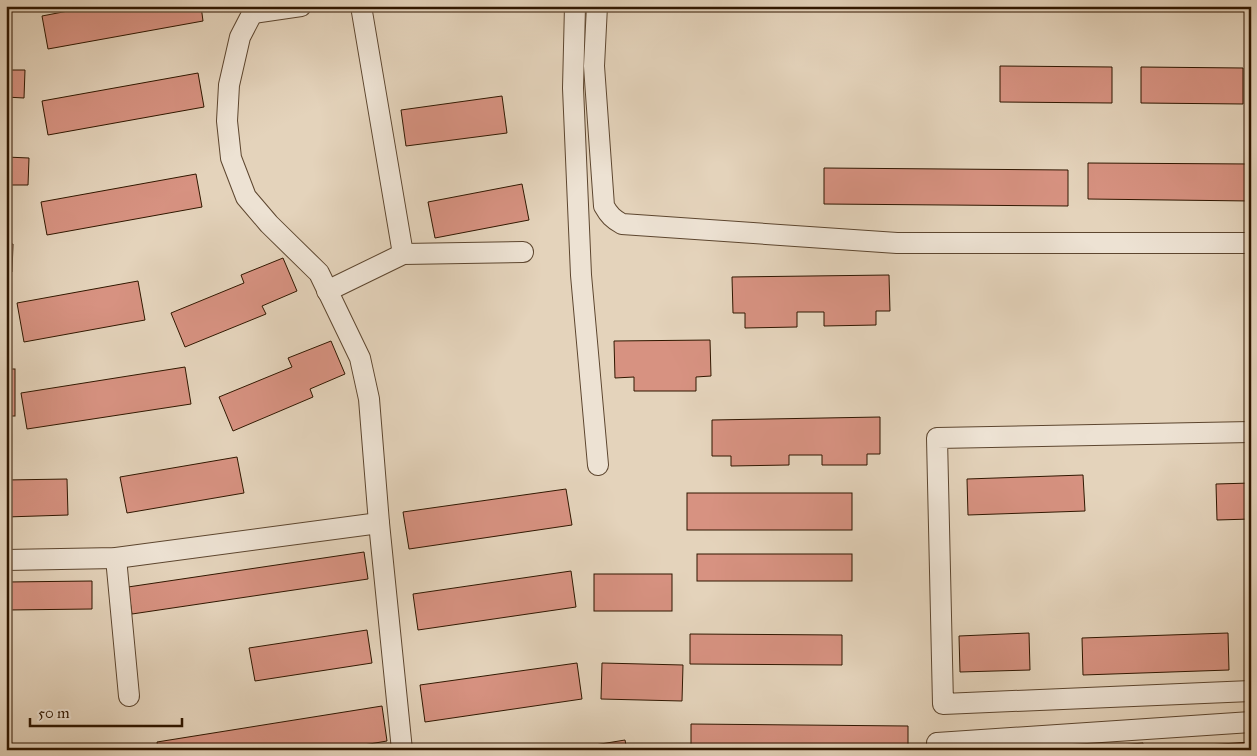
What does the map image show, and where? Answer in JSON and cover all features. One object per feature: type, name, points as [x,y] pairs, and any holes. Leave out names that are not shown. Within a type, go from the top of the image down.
[{"type":"street","points":[[301,6],[255,10],[240,37],[229,85],[226,121],[231,158],[246,197],[269,224],[319,273],[360,358],[369,399],[379,523],[402,750]]},
{"type":"street","points":[[361,6],[403,254]]},
{"type":"street","points":[[575,6],[573,88],[581,275],[598,464]]},
{"type":"street","points":[[597,6],[594,66],[604,206],[608,214],[622,224],[897,243],[1251,243]]},
{"type":"street","points":[[327,291],[403,254],[523,252]]},
{"type":"street","points":[[1251,432],[937,438],[943,704],[1251,691]]},
{"type":"street","points":[[6,560],[116,558],[379,523]]},
{"type":"street","points":[[116,558],[129,696]]},
{"type":"street","points":[[938,750],[937,743],[1251,722]]},
{"type":"building","points":[[6,6],[24,6],[24,11],[6,11]]},
{"type":"building","points":[[94,6],[201,6],[203,21],[48,49],[42,16]]},
{"type":"building","points":[[1000,66],[1112,67],[1112,103],[1000,102]]},
{"type":"building","points":[[1141,67],[1243,68],[1243,104],[1141,103]]},
{"type":"building","points":[[6,70],[25,70],[24,98],[6,97]]},
{"type":"building","points":[[198,73],[204,107],[48,135],[42,101]]},
{"type":"building","points":[[502,96],[507,133],[406,146],[401,110]]},
{"type":"building","points":[[6,157],[29,158],[28,185],[6,185]]},
{"type":"building","points":[[1088,163],[1251,164],[1251,201],[1088,199]]},
{"type":"building","points":[[824,168],[1068,170],[1068,206],[824,204]]},
{"type":"building","points":[[196,174],[202,207],[47,235],[41,202]]},
{"type":"building","points":[[522,184],[529,220],[435,238],[428,202]]},
{"type":"building","points":[[6,244],[13,244],[12,272],[6,272]]},
{"type":"building","points":[[283,258],[297,291],[262,306],[266,314],[185,347],[171,313],[244,283],[241,275]]},
{"type":"building","points":[[889,275],[890,311],[876,311],[876,325],[824,326],[824,312],[797,312],[797,327],[745,328],[745,313],[733,313],[732,277]]},
{"type":"building","points":[[138,281],[145,320],[24,342],[17,303]]},
{"type":"building","points":[[710,340],[711,376],[696,377],[696,391],[634,391],[634,377],[615,378],[614,341]]},
{"type":"building","points":[[331,341],[345,374],[310,389],[313,397],[233,431],[219,397],[292,367],[288,358]]},
{"type":"building","points":[[185,367],[191,404],[27,429],[21,393]]},
{"type":"building","points":[[6,369],[15,369],[15,416],[6,416]]},
{"type":"building","points":[[880,417],[880,454],[867,454],[867,465],[822,465],[822,455],[789,455],[789,465],[731,466],[731,456],[712,456],[712,420]]},
{"type":"building","points":[[237,457],[244,493],[127,513],[120,477]]},
{"type":"building","points":[[1083,475],[1085,511],[968,515],[967,479]]},
{"type":"building","points":[[67,479],[68,515],[6,517],[6,480]]},
{"type":"building","points":[[1251,483],[1251,519],[1217,520],[1216,484]]},
{"type":"building","points":[[566,489],[572,525],[409,549],[403,512]]},
{"type":"building","points":[[687,493],[852,493],[852,530],[687,530]]},
{"type":"building","points":[[364,552],[368,579],[132,614],[128,587]]},
{"type":"building","points":[[697,554],[852,554],[852,581],[697,581]]},
{"type":"building","points":[[571,571],[576,607],[418,630],[413,594]]},
{"type":"building","points":[[594,574],[672,574],[672,611],[594,611]]},
{"type":"building","points":[[92,581],[92,609],[7,610],[7,582]]},
{"type":"building","points":[[367,630],[372,663],[255,681],[249,648]]},
{"type":"building","points":[[1029,633],[1030,670],[960,672],[959,636]]},
{"type":"building","points":[[1228,633],[1229,670],[1083,675],[1082,638]]},
{"type":"building","points":[[690,634],[842,635],[842,665],[690,664]]},
{"type":"building","points":[[577,663],[582,699],[425,722],[420,685]]},
{"type":"building","points":[[602,663],[683,665],[682,701],[601,699]]},
{"type":"building","points":[[382,706],[387,741],[334,750],[158,750],[157,742]]},
{"type":"building","points":[[691,724],[908,726],[908,750],[691,750]]},
{"type":"building","points":[[625,740],[627,750],[564,750]]},
{"type":"building","points":[[1251,742],[1251,750],[1162,750],[1162,748]]},
{"type":"building","points":[[1143,743],[1143,750],[1062,750]]}]
